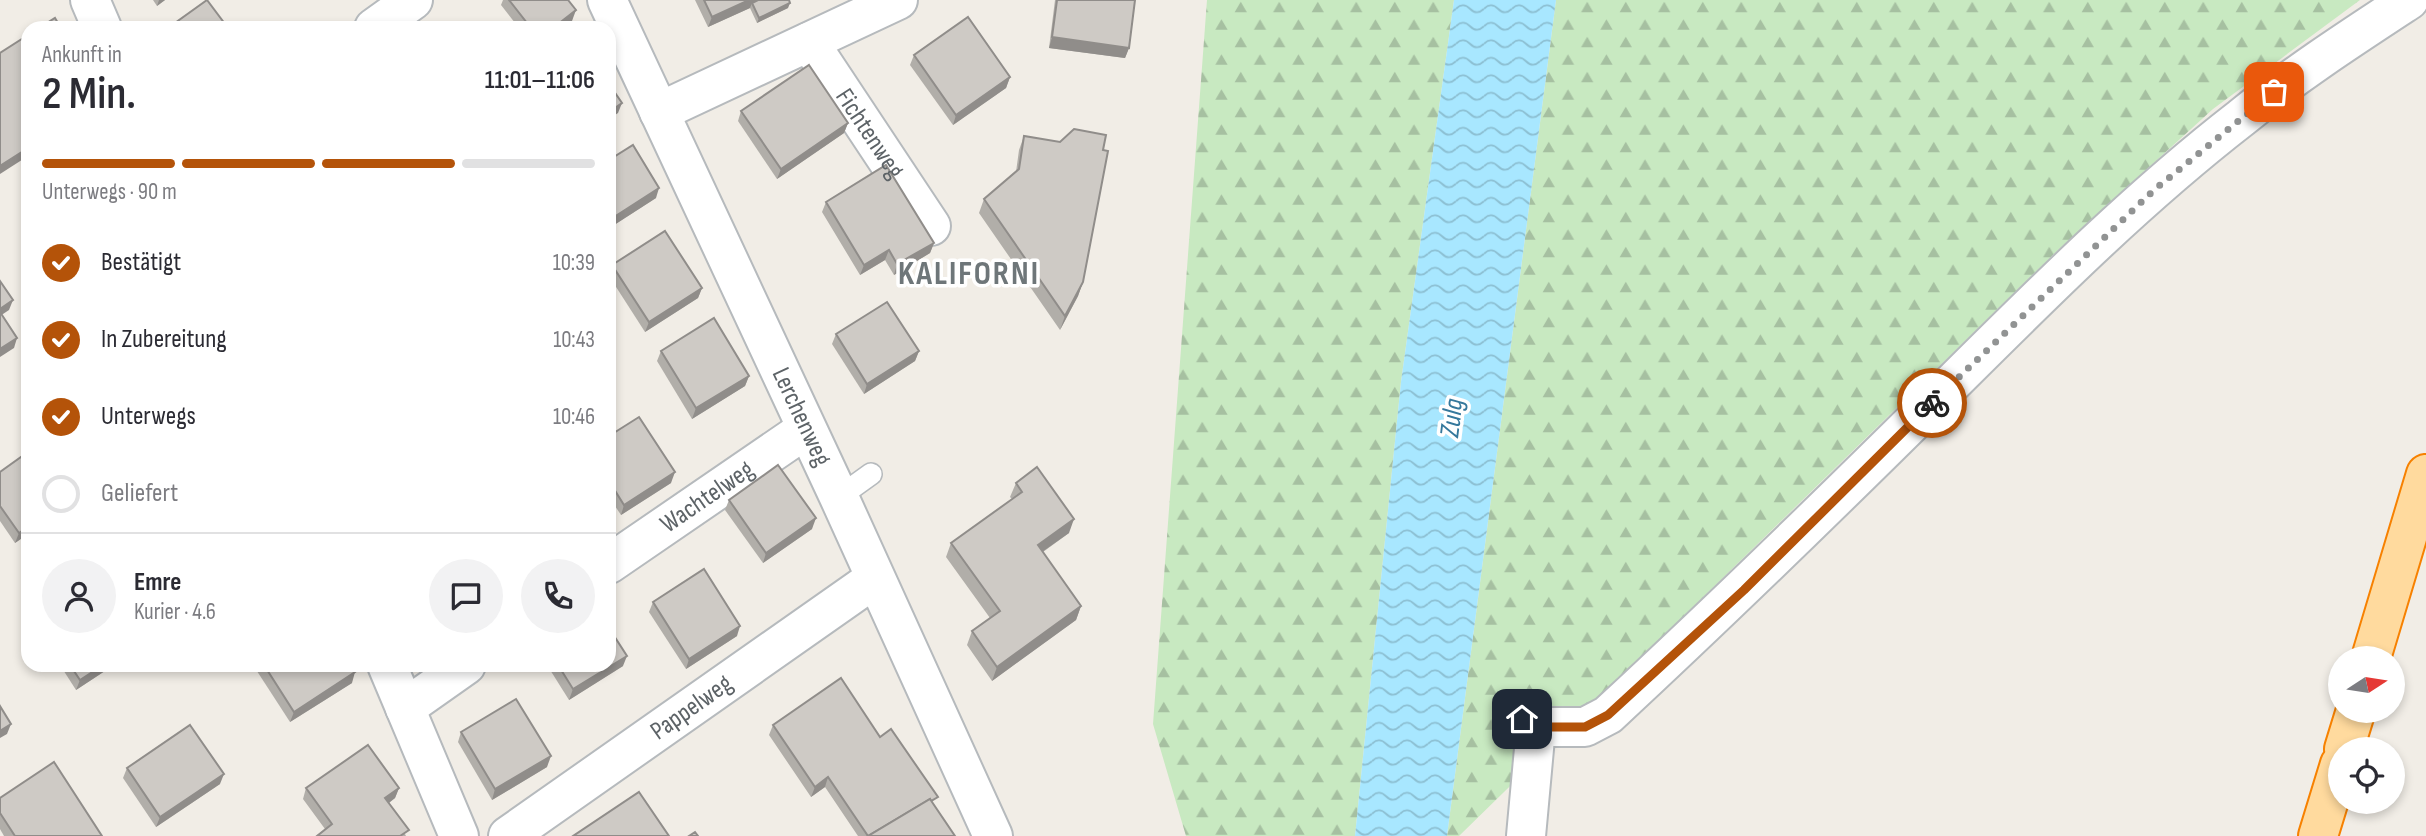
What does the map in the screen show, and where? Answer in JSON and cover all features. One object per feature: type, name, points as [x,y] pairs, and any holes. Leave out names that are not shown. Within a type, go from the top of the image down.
[{"type":"highway","points":[[2375,646],[2426,474]]},
{"type":"highway","points":[[2318,836],[2328,803]]},
{"type":"street","points":[[90,0],[99,21]]},
{"type":"street","points":[[384,21],[413,0]]},
{"type":"street","name":"Lerchenweg","points":[[607,0],[839,497],[993,836]]},
{"type":"street","points":[[659,112],[809,42],[839,13],[898,0]]},
{"type":"street","points":[[1526,836],[1529,723],[1585,727],[1608,715],[1744,590],[1990,345],[2154,190],[2290,80],[2409,0]]},
{"type":"street","name":"Fichtenweg","points":[[809,42],[931,226]]},
{"type":"street","name":"Wachtelweg","points":[[616,559],[806,429]]},
{"type":"street","name":"Pappelweg","points":[[508,836],[874,579]]},
{"type":"street","points":[[390,672],[459,836]]},
{"type":"street","points":[[405,708],[456,672]]},
{"type":"lane","points":[[839,497],[870,474]]},
{"type":"green space","points":[[1207,0],[1454,0],[1401,382],[1355,836],[1186,836],[1153,724]]},
{"type":"green space","points":[[1556,0],[2360,0],[2213,109],[2057,251],[1459,836],[1447,836]]},
{"type":"water","name":"Zulg","points":[[1454,0],[1556,0],[1447,836],[1355,836],[1401,382]]},
{"type":"building","points":[[207,0],[223,21],[178,21]]},
{"type":"building","points":[[509,0],[568,0],[576,10],[562,21],[526,21]]},
{"type":"building","points":[[704,0],[749,0],[712,17]]},
{"type":"building","points":[[758,0],[789,0],[790,3],[759,18],[752,3]]},
{"type":"building","points":[[1057,0],[1135,0],[1129,48],[1052,37]]},
{"type":"building","points":[[968,17],[1010,77],[956,115],[914,55]]},
{"type":"building","points":[[21,40],[21,152],[0,166],[0,53]]},
{"type":"building","points":[[809,65],[848,123],[781,169],[741,111]]},
{"type":"building","points":[[616,94],[622,103],[616,107]]},
{"type":"building","points":[[1074,129],[1106,135],[1103,150],[1108,151],[1083,282],[1065,316],[984,199],[1019,169],[1024,136],[1060,142]]},
{"type":"building","points":[[633,145],[659,188],[616,216],[616,156]]},
{"type":"building","points":[[886,165],[934,243],[897,264],[889,250],[864,265],[826,202]]},
{"type":"building","points":[[665,231],[702,288],[649,322],[616,271],[616,262]]},
{"type":"building","points":[[0,281],[13,300],[0,309]]},
{"type":"building","points":[[887,302],[919,351],[867,384],[836,334]]},
{"type":"building","points":[[0,312],[17,338],[0,349]]},
{"type":"building","points":[[714,318],[749,376],[696,408],[661,351]]},
{"type":"building","points":[[639,417],[675,472],[624,505],[616,492],[616,432]]},
{"type":"building","points":[[21,457],[19,533],[0,506],[0,472]]},
{"type":"building","points":[[778,465],[816,518],[766,553],[729,500]]},
{"type":"building","points":[[1037,467],[1074,519],[1038,545],[1081,606],[997,667],[972,631],[1000,611],[951,543],[1022,492],[1016,483]]},
{"type":"building","points":[[704,569],[740,626],[689,659],[653,602]]},
{"type":"building","points":[[616,639],[627,656],[616,663]]},
{"type":"building","points":[[75,672],[92,672],[80,680]]},
{"type":"building","points":[[268,672],[355,672],[294,712]]},
{"type":"building","points":[[562,672],[601,672],[573,689]]},
{"type":"building","points":[[841,678],[880,737],[891,729],[938,797],[931,801],[930,799],[868,836],[828,777],[815,787],[773,725]]},
{"type":"building","points":[[516,699],[551,756],[495,789],[461,732]]},
{"type":"building","points":[[0,706],[11,724],[0,731]]},
{"type":"building","points":[[190,725],[224,774],[160,817],[127,768]]},
{"type":"building","points":[[368,745],[399,788],[385,798],[409,830],[400,836],[317,836],[332,824],[306,788]]},
{"type":"building","points":[[54,762],[102,836],[15,836],[0,813],[0,798]]},
{"type":"building","points":[[639,792],[669,836],[573,836]]},
{"type":"building","points":[[930,799],[955,836],[868,836]]},
{"type":"way so far","points":[[1932,403],[2154,190],[2274,92]]},
{"type":"district","name":"KALIFORNI","points":[[969,274]]},
{"type":"route","points":[[1522,719],[1536,727],[1585,727],[1608,715],[1744,590],[1932,403]]}]
